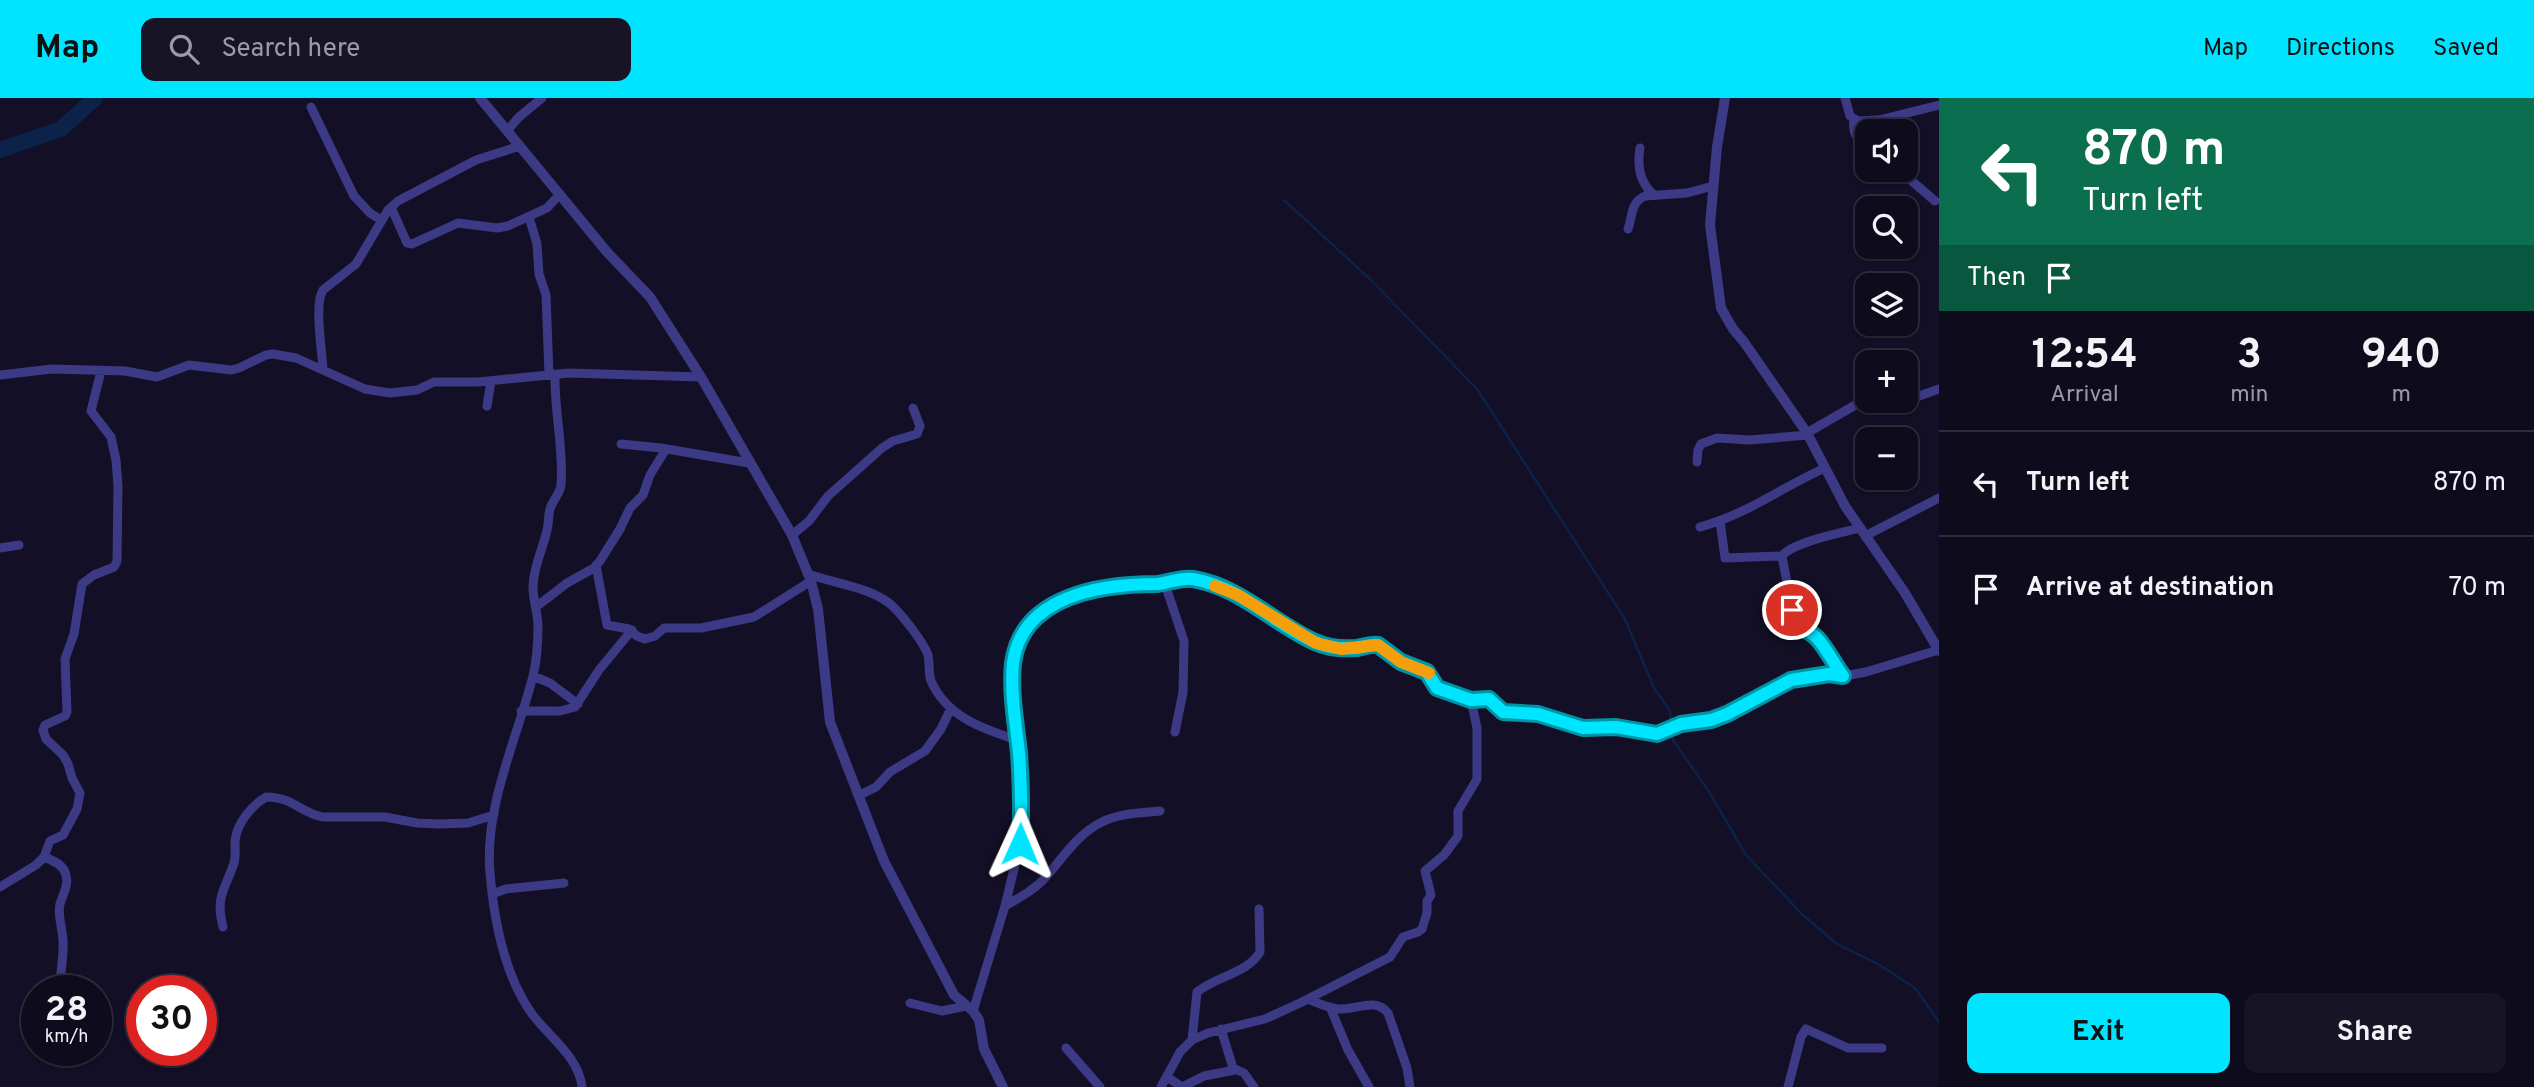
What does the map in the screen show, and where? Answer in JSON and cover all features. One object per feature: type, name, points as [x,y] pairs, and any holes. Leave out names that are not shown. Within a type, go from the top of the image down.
[{"type":"street","points":[[480,98],[607,252],[650,297],[701,377],[792,535],[818,609],[830,722],[884,861],[954,996],[979,1020],[984,1049],[1003,1087]]},
{"type":"street","points":[[507,131],[542,98]]},
{"type":"street","points":[[969,1008],[1005,906],[1020,844],[1013,662],[1021,637],[1035,618],[1061,600],[1078,593],[1132,583],[1194,579],[1238,595],[1316,643],[1341,649],[1378,645],[1401,662],[1427,672],[1437,688],[1471,700],[1489,699],[1503,712],[1538,714],[1583,728],[1616,727],[1657,734],[1681,724],[1711,720],[1727,714],[1791,680],[1829,674],[1843,676],[1886,668],[1939,651],[1905,593],[1862,532],[1808,434],[1732,329],[1721,308],[1710,225],[1725,98]]},
{"type":"street","points":[[1845,98],[1849,114],[1854,120],[1855,135]]},
{"type":"street","points":[[1854,120],[1879,120],[1939,105]]},
{"type":"street","points":[[311,107],[354,196],[381,220]]},
{"type":"street","points":[[323,369],[320,295],[356,264],[391,207],[463,166],[520,146]]},
{"type":"street","points":[[1640,148],[1639,169],[1646,186],[1654,195]]},
{"type":"street","points":[[1913,182],[1935,201]]},
{"type":"street","points":[[1628,229],[1634,203],[1645,196],[1687,193],[1713,186]]},
{"type":"street","points":[[391,207],[407,243],[410,244],[458,223],[497,228],[547,208],[560,194]]},
{"type":"street","points":[[529,217],[537,244],[539,274],[547,295],[561,488],[550,509],[533,586],[538,623],[533,676],[511,745],[489,842],[492,894],[496,923],[516,984],[532,1014],[574,1062],[582,1087]]},
{"type":"street","points":[[0,375],[52,369],[125,371],[157,377],[189,365],[231,370],[259,357],[273,354],[296,358],[354,386],[390,393],[417,390],[434,382],[491,381],[552,374],[701,377]]},
{"type":"street","points":[[0,887],[36,865],[44,857],[50,841],[63,835],[77,809],[80,793],[68,764],[63,755],[46,739],[43,730],[45,725],[65,716],[67,712],[65,659],[74,634],[82,584],[94,575],[114,567],[118,553],[118,486],[113,445],[111,437],[91,411],[101,371]]},
{"type":"street","points":[[487,406],[491,381]]},
{"type":"street","points":[[1697,462],[1701,444],[1717,438],[1750,440],[1808,434],[1857,404],[1899,403],[1939,389]]},
{"type":"street","points":[[792,535],[808,521],[828,496],[882,448],[893,441],[917,433],[920,426],[913,408]]},
{"type":"street","points":[[621,444],[749,463]]},
{"type":"street","points":[[536,607],[596,565],[621,529],[630,508],[643,495],[650,475],[666,449]]},
{"type":"street","points":[[1700,527],[1750,510],[1804,477],[1825,468]]},
{"type":"street","points":[[1843,676],[1817,638],[1794,620],[1782,556],[1785,551],[1798,546],[1862,532],[1939,498]]},
{"type":"street","points":[[1720,521],[1725,558],[1782,556]]},
{"type":"street","points":[[0,548],[19,544]]},
{"type":"street","points":[[596,565],[607,625],[632,630],[637,636],[649,638],[664,628],[701,628],[754,617],[809,578]]},
{"type":"street","points":[[809,578],[875,596],[888,603],[927,652],[931,680],[951,708],[975,726],[1017,740]]},
{"type":"street","points":[[1161,583],[1167,590],[1184,641],[1183,692],[1175,732]]},
{"type":"street","points":[[522,711],[559,711],[575,707],[599,670],[632,630]]},
{"type":"street","points":[[533,676],[550,683],[578,704]]},
{"type":"street","points":[[1161,1087],[1180,1052],[1192,1040],[1221,1029],[1265,1019],[1308,999],[1384,960],[1394,953],[1403,937],[1422,929],[1427,913],[1427,901],[1431,895],[1430,883],[1424,876],[1424,871],[1444,855],[1458,836],[1458,811],[1477,779],[1477,728],[1471,700]]},
{"type":"street","points":[[860,795],[876,787],[890,772],[925,751],[941,729],[951,708]]},
{"type":"street","points":[[223,927],[220,900],[223,886],[234,864],[237,832],[246,816],[266,797],[286,799],[316,816],[323,817],[385,817],[439,824],[468,823],[494,815]]},
{"type":"street","points":[[1005,906],[1035,887],[1081,836],[1101,822],[1114,817],[1160,811]]},
{"type":"street","points":[[44,857],[53,860],[66,874],[65,895],[60,902],[63,942],[59,975]]},
{"type":"street","points":[[492,894],[506,889],[564,883]]},
{"type":"street","points":[[1192,1040],[1197,992],[1249,965],[1260,952],[1259,909]]},
{"type":"street","points":[[1308,999],[1330,1007],[1346,1009],[1368,1005],[1384,1009],[1402,1054],[1410,1087]]},
{"type":"street","points":[[910,1003],[942,1011],[969,1008]]},
{"type":"street","points":[[1330,1007],[1348,1050],[1369,1087]]},
{"type":"street","points":[[1221,1029],[1235,1070]]},
{"type":"street","points":[[1788,1087],[1801,1037],[1806,1029],[1848,1048],[1882,1048]]},
{"type":"street","points":[[1066,1048],[1100,1087]]},
{"type":"street","points":[[1167,1077],[1182,1087],[1204,1076],[1235,1070],[1244,1073],[1254,1087]]},
{"type":"waterway","points":[[0,150],[61,129],[95,98]]},
{"type":"waterway","points":[[1284,200],[1371,280],[1477,389],[1625,619],[1654,688],[1670,711],[1673,740],[1708,790],[1746,855],[1803,915],[1837,944],[1878,964],[1915,988],[1939,1022]]},
{"type":"slow traffic","points":[[1215,586],[1238,595],[1316,643],[1341,649],[1378,645],[1401,662],[1429,673]]},
{"type":"route","points":[[1020,844],[1019,752],[1013,701],[1013,662],[1021,637],[1035,618],[1061,600],[1078,593],[1132,583],[1156,584],[1194,579],[1238,595],[1316,643],[1341,649],[1378,645],[1401,662],[1430,674],[1437,688],[1446,693],[1476,701],[1489,699],[1503,712],[1538,714],[1583,728],[1616,727],[1657,734],[1681,724],[1711,720],[1742,708],[1771,689],[1791,680],[1829,674],[1843,676],[1817,638],[1794,620],[1792,610]]}]
